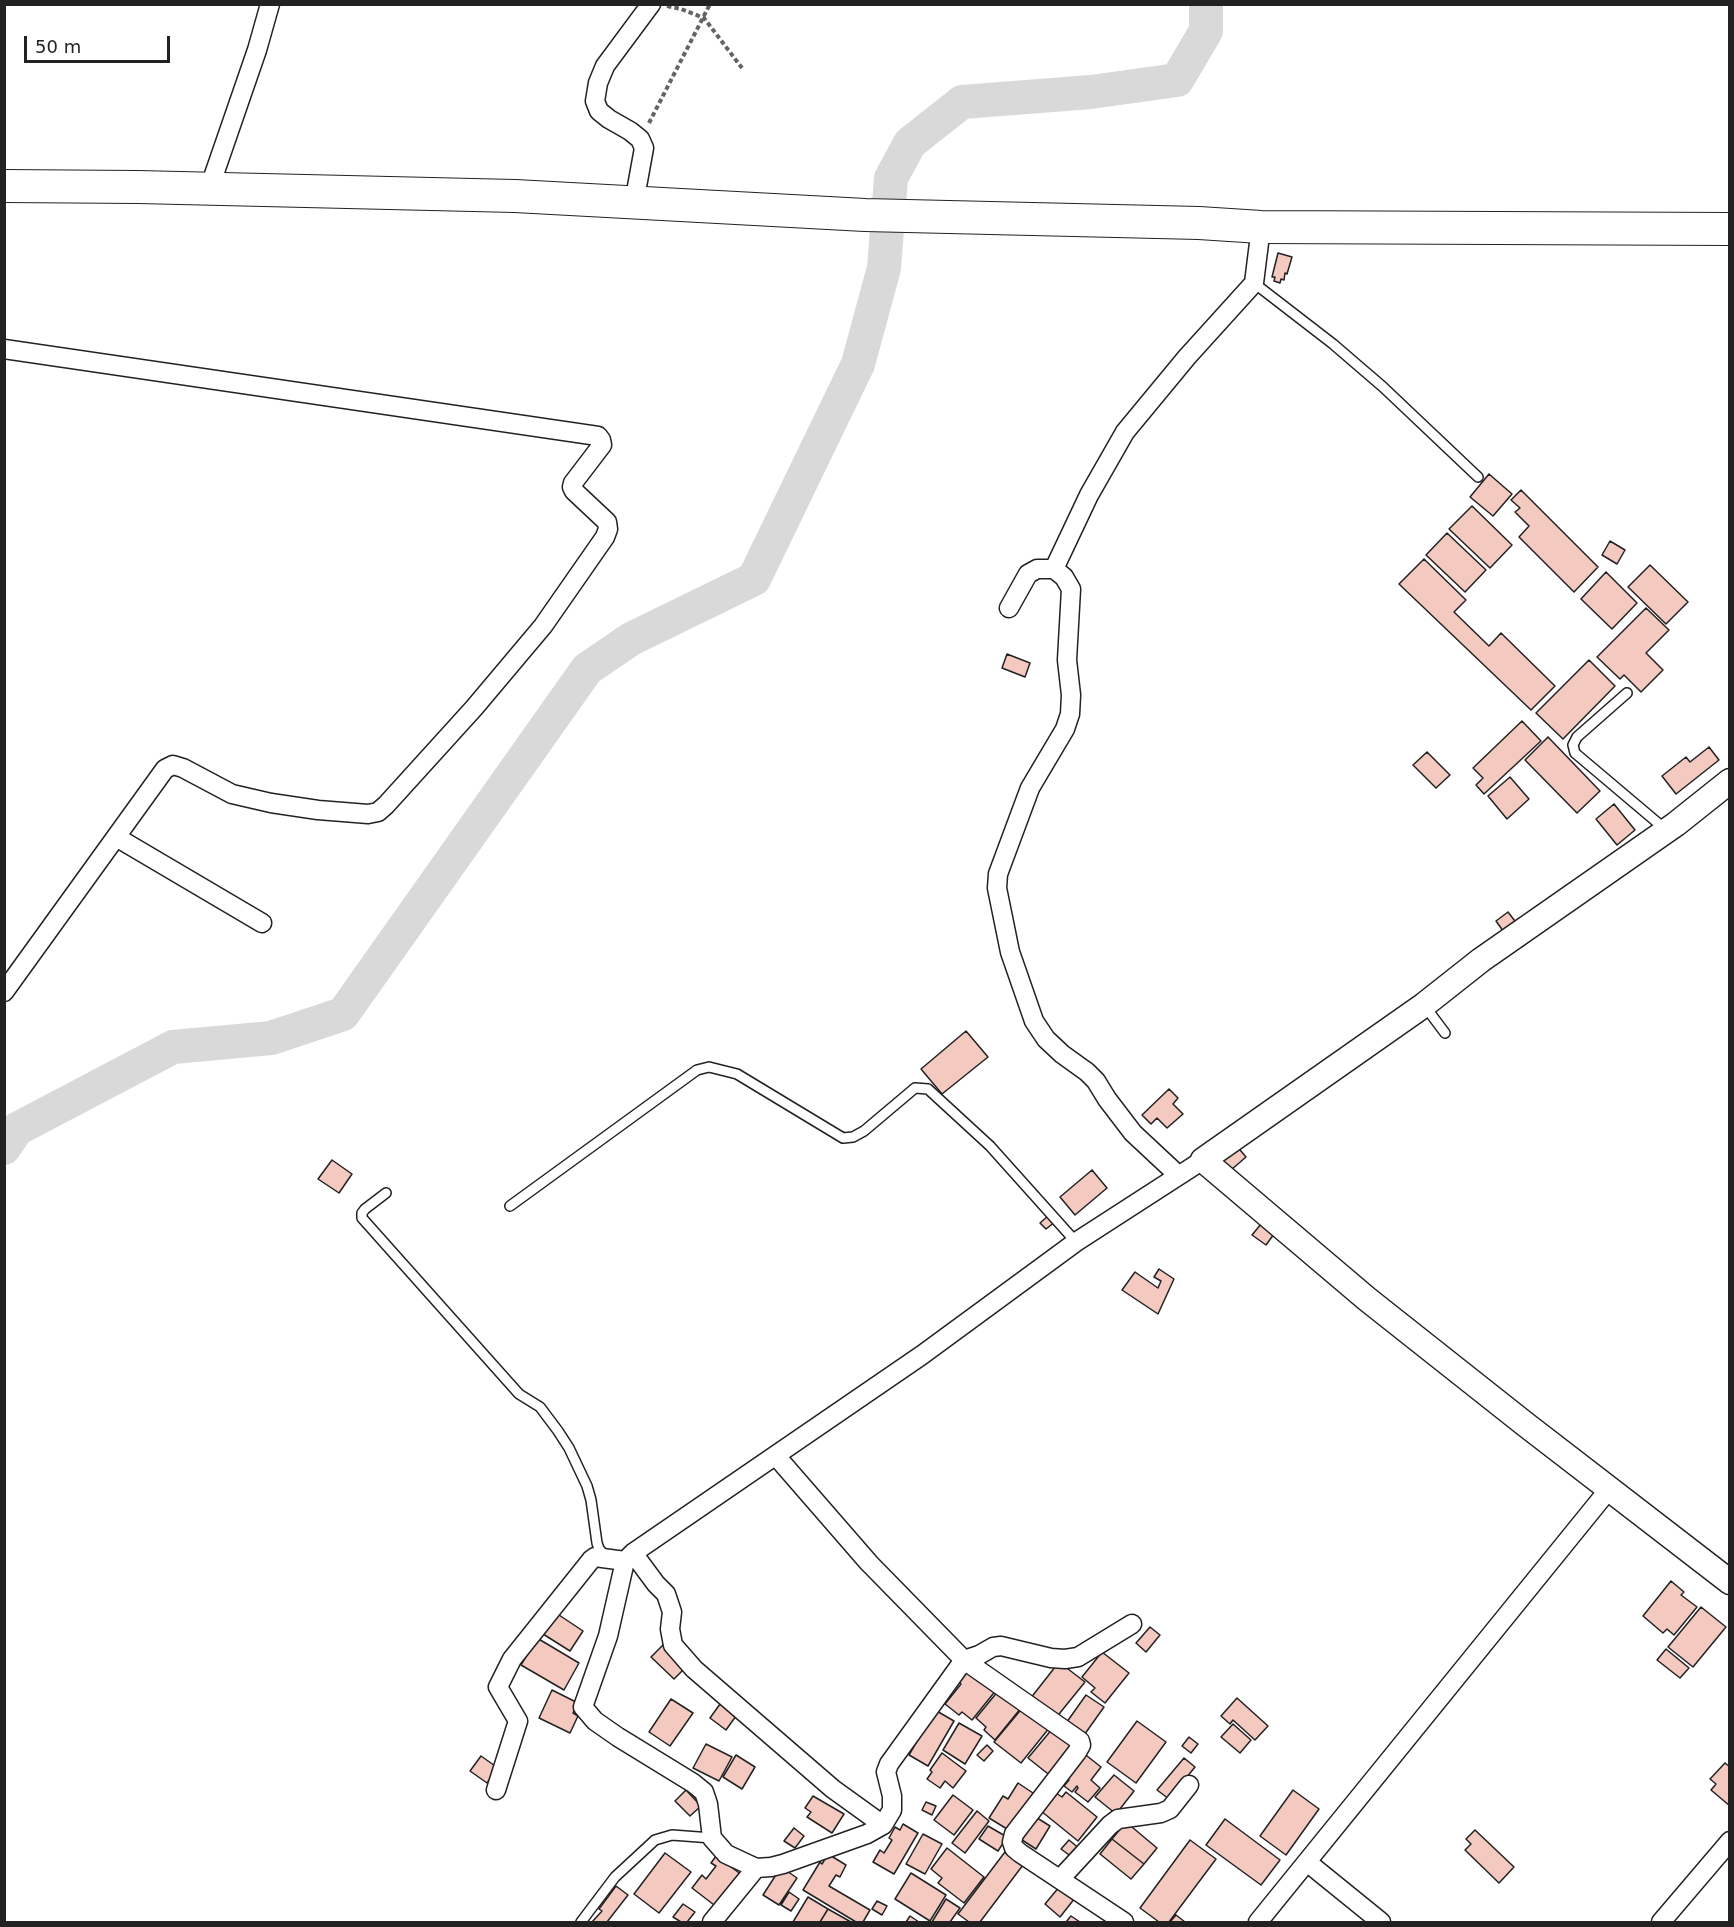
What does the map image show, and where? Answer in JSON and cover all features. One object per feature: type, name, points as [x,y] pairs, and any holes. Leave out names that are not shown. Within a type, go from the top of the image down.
[{"type":"highway","points":[[4,186],[515,196],[865,215],[1199,223],[1261,227],[1730,229]]},
{"type":"street","points":[[209,189],[257,50],[270,4]]},
{"type":"street","points":[[634,203],[644,148],[640,139],[599,111],[595,101],[598,83],[605,66],[651,4]]},
{"type":"street","points":[[1054,568],[1089,495],[1125,432],[1187,357],[1254,283],[1261,227]]},
{"type":"street","points":[[4,349],[592,434],[598,436],[602,445],[573,483],[572,488],[607,522],[609,529],[543,626],[474,708],[378,812],[368,814],[318,810],[232,794],[173,765],[165,769],[4,992]]},
{"type":"street","points":[[1009,608],[1028,574],[1037,568],[1054,568],[1064,577],[1071,589],[1067,660],[1071,696],[1070,714],[1065,729],[1029,788],[998,873],[997,888],[1008,942],[1034,1021],[1046,1039],[1096,1081],[1107,1100],[1133,1133],[1178,1175]]},
{"type":"street","points":[[496,1790],[518,1720],[498,1684],[512,1659],[591,1560],[595,1557],[622,1557],[776,1456],[922,1355],[1077,1242],[1203,1160],[1424,1005],[1481,960],[1667,830],[1730,781]]},
{"type":"street","points":[[116,837],[262,923]]},
{"type":"street","points":[[1203,1160],[1367,1299],[1730,1582]]},
{"type":"street","points":[[776,1456],[869,1563],[964,1660],[1080,1741],[1081,1745],[1077,1752],[1011,1842],[1014,1848],[1124,1923]]},
{"type":"street","points":[[1258,1923],[1610,1488]]},
{"type":"street","points":[[622,1557],[666,1594],[672,1612],[670,1629],[673,1645],[694,1670],[833,1789],[883,1825]]},
{"type":"street","points":[[622,1557],[608,1636],[584,1707],[595,1721],[610,1732],[704,1792],[708,1804],[712,1838],[726,1854],[756,1868],[771,1868],[783,1864],[867,1834],[883,1825],[892,1810],[892,1796],[886,1772],[888,1764],[964,1660],[993,1647],[1001,1646],[1051,1658],[1078,1657],[1132,1624]]},
{"type":"street","points":[[1061,1878],[1118,1819],[1161,1813],[1170,1809],[1189,1785]]},
{"type":"street","points":[[1661,1923],[1730,1841]]},
{"type":"street","points":[[1306,1862],[1380,1923]]},
{"type":"street","points":[[712,1923],[756,1868]]},
{"type":"lane","points":[[1254,283],[1333,344],[1383,387],[1478,477]]},
{"type":"lane","points":[[1627,693],[1577,737],[1573,745],[1575,753],[1667,830]]},
{"type":"lane","points":[[1424,1005],[1445,1033]]},
{"type":"lane","points":[[510,1206],[697,1070],[709,1067],[737,1074],[843,1138],[853,1137],[864,1131],[915,1088],[928,1089],[990,1146],[1077,1242]]},
{"type":"lane","points":[[386,1193],[365,1209],[362,1218],[519,1394],[540,1407],[569,1448],[587,1486],[599,1549],[622,1557]]},
{"type":"lane","points":[[581,1922],[615,1877],[655,1840],[672,1835],[712,1838]]},
{"type":"path","points":[[660,4],[704,18],[742,68]]},
{"type":"path","points":[[640,139],[710,4]]},
{"type":"building","points":[[1278,253],[1292,257],[1287,274],[1285,273],[1284,280],[1281,279],[1280,283],[1274,281],[1275,277],[1272,277]]},
{"type":"building","points":[[1489,474],[1512,494],[1493,516],[1470,497]]},
{"type":"building","points":[[1521,490],[1598,567],[1574,592],[1519,537],[1529,526],[1515,512],[1520,508],[1511,500]]},
{"type":"building","points":[[1472,506],[1512,545],[1490,568],[1449,529]]},
{"type":"building","points":[[1447,533],[1486,570],[1465,592],[1426,555]]},
{"type":"building","points":[[1610,541],[1625,550],[1617,564],[1602,555]]},
{"type":"building","points":[[1424,559],[1466,600],[1454,612],[1489,646],[1501,633],[1555,686],[1531,710],[1399,584]]},
{"type":"building","points":[[1650,565],[1688,602],[1666,624],[1628,587]]},
{"type":"building","points":[[1606,572],[1637,603],[1612,629],[1581,599]]},
{"type":"building","points":[[1646,608],[1669,630],[1646,653],[1663,670],[1641,692],[1624,675],[1620,679],[1597,657]]},
{"type":"building","points":[[1007,654],[1030,663],[1025,677],[1002,668]]},
{"type":"building","points":[[1589,660],[1615,686],[1563,739],[1536,713]]},
{"type":"building","points":[[1522,721],[1541,741],[1484,794],[1476,785],[1483,778],[1473,768]]},
{"type":"building","points":[[1548,737],[1600,791],[1577,813],[1525,760]]},
{"type":"building","points":[[1709,747],[1719,760],[1676,794],[1662,776],[1686,757],[1690,762]]},
{"type":"building","points":[[1427,752],[1450,775],[1436,788],[1413,765]]},
{"type":"building","points":[[1510,777],[1529,799],[1507,819],[1488,796]]},
{"type":"building","points":[[1614,804],[1635,830],[1617,845],[1596,819]]},
{"type":"building","points":[[1508,912],[1518,925],[1506,935],[1496,921]]},
{"type":"building","points":[[966,1031],[988,1057],[942,1094],[921,1069]]},
{"type":"building","points":[[1169,1089],[1178,1098],[1173,1104],[1183,1114],[1167,1128],[1157,1118],[1151,1124],[1142,1115]]},
{"type":"building","points":[[1235,1144],[1246,1157],[1231,1170],[1220,1158]]},
{"type":"building","points":[[332,1160],[352,1174],[339,1193],[318,1179]]},
{"type":"building","points":[[1092,1170],[1107,1188],[1075,1215],[1060,1197]]},
{"type":"building","points":[[1049,1215],[1055,1222],[1046,1229],[1040,1223]]},
{"type":"building","points":[[1261,1224],[1274,1234],[1266,1245],[1252,1235]]},
{"type":"building","points":[[1159,1269],[1174,1279],[1158,1314],[1122,1290],[1135,1272],[1158,1288],[1161,1281],[1154,1277]]},
{"type":"building","points":[[1671,1581],[1684,1592],[1681,1595],[1697,1607],[1674,1635],[1667,1629],[1663,1633],[1643,1616]]},
{"type":"building","points":[[1701,1607],[1726,1627],[1693,1667],[1668,1647]]},
{"type":"building","points":[[556,1613],[583,1631],[570,1651],[543,1634]]},
{"type":"building","points":[[1150,1627],[1160,1635],[1146,1652],[1136,1643]]},
{"type":"building","points":[[537,1638],[579,1663],[564,1690],[521,1665]]},
{"type":"building","points":[[664,1644],[687,1666],[674,1679],[651,1657]]},
{"type":"building","points":[[1666,1649],[1689,1668],[1680,1678],[1657,1660]]},
{"type":"building","points":[[1102,1652],[1129,1673],[1105,1703],[1091,1692],[1095,1688],[1082,1677]]},
{"type":"building","points":[[1059,1662],[1085,1682],[1055,1719],[1030,1699]]},
{"type":"building","points":[[969,1666],[997,1689],[972,1720],[962,1712],[959,1715],[945,1704],[961,1684],[957,1680]]},
{"type":"building","points":[[552,1690],[578,1703],[573,1713],[578,1716],[570,1733],[539,1718]]},
{"type":"building","points":[[999,1690],[1021,1708],[995,1740],[976,1718]]},
{"type":"building","points":[[1086,1695],[1104,1707],[1082,1738],[1064,1726]]},
{"type":"building","points":[[1237,1698],[1268,1726],[1255,1740],[1233,1720],[1230,1724],[1221,1716]]},
{"type":"building","points":[[671,1699],[693,1713],[670,1746],[649,1732]]},
{"type":"building","points":[[720,1704],[736,1716],[726,1730],[710,1718]]},
{"type":"building","points":[[1024,1706],[1050,1727],[1021,1763],[994,1742]]},
{"type":"building","points":[[935,1710],[954,1721],[928,1766],[909,1755]]},
{"type":"building","points":[[1137,1721],[1166,1742],[1136,1783],[1107,1762]]},
{"type":"building","points":[[959,1723],[982,1736],[965,1764],[943,1750]]},
{"type":"building","points":[[1233,1724],[1251,1740],[1240,1753],[1221,1737]]},
{"type":"building","points":[[1053,1728],[1077,1747],[1052,1777],[1028,1758]]},
{"type":"building","points":[[1189,1737],[1198,1744],[1191,1753],[1182,1746]]},
{"type":"building","points":[[706,1744],[732,1757],[719,1781],[693,1768]]},
{"type":"building","points":[[987,1745],[993,1751],[984,1761],[977,1755]]},
{"type":"building","points":[[1082,1752],[1101,1767],[1091,1780],[1100,1788],[1088,1802],[1075,1792],[1077,1786],[1072,1792],[1064,1786],[1069,1780],[1063,1775]]},
{"type":"building","points":[[942,1753],[966,1771],[953,1788],[945,1781],[940,1788],[927,1779],[932,1772],[930,1770]]},
{"type":"building","points":[[736,1755],[755,1767],[742,1789],[723,1777]]},
{"type":"building","points":[[481,1756],[498,1768],[487,1783],[470,1771]]},
{"type":"building","points":[[1184,1758],[1195,1767],[1169,1799],[1157,1790]]},
{"type":"building","points":[[1725,1763],[1730,1767],[1730,1806],[1711,1790],[1716,1784],[1710,1779]]},
{"type":"building","points":[[1114,1775],[1134,1791],[1116,1814],[1095,1797]]},
{"type":"building","points":[[1018,1783],[1036,1795],[1012,1832],[989,1818],[1003,1796],[1008,1799]]},
{"type":"building","points":[[686,1790],[701,1806],[690,1816],[675,1801]]},
{"type":"building","points":[[1293,1790],[1319,1809],[1286,1855],[1260,1836]]},
{"type":"building","points":[[1066,1792],[1097,1817],[1078,1841],[1041,1811],[1056,1793],[1062,1797]]},
{"type":"building","points":[[953,1795],[973,1810],[954,1835],[934,1820]]},
{"type":"building","points":[[813,1796],[844,1814],[832,1833],[807,1817],[811,1812],[805,1808]]},
{"type":"building","points":[[926,1802],[936,1806],[932,1815],[922,1810]]},
{"type":"building","points":[[977,1811],[989,1821],[965,1853],[952,1843]]},
{"type":"building","points":[[1034,1816],[1050,1826],[1036,1849],[1019,1838]]},
{"type":"building","points":[[1225,1819],[1280,1860],[1261,1885],[1206,1845]]},
{"type":"building","points":[[1126,1822],[1157,1848],[1144,1864],[1112,1839]]},
{"type":"building","points":[[903,1824],[918,1833],[894,1874],[873,1862],[880,1850],[884,1853],[892,1840],[889,1838],[895,1827],[900,1830]]},
{"type":"building","points":[[988,1826],[1007,1837],[998,1851],[979,1839]]},
{"type":"building","points":[[794,1828],[804,1836],[795,1848],[784,1841]]},
{"type":"building","points":[[1475,1830],[1514,1867],[1499,1883],[1465,1850],[1471,1844],[1466,1839]]},
{"type":"building","points":[[923,1834],[942,1844],[925,1874],[906,1864]]},
{"type":"building","points":[[1112,1839],[1144,1864],[1131,1879],[1100,1854]]},
{"type":"building","points":[[1069,1840],[1080,1849],[1073,1858],[1061,1849]]},
{"type":"building","points":[[1190,1840],[1216,1859],[1169,1922],[1159,1922],[1140,1908]]},
{"type":"building","points":[[947,1848],[984,1877],[964,1903],[938,1883],[942,1878],[931,1869]]},
{"type":"building","points":[[1008,1848],[1026,1861],[980,1922],[969,1922],[958,1914]]},
{"type":"building","points":[[665,1853],[691,1872],[659,1913],[634,1894]]},
{"type":"building","points":[[828,1854],[846,1865],[840,1877],[836,1875],[829,1886],[870,1910],[863,1922],[856,1922],[803,1890],[820,1862],[822,1864]]},
{"type":"building","points":[[716,1856],[742,1875],[718,1908],[692,1888],[702,1875],[706,1879],[716,1866],[711,1863]]},
{"type":"building","points":[[781,1867],[797,1878],[779,1905],[763,1895]]},
{"type":"building","points":[[911,1873],[946,1895],[930,1921],[895,1899]]},
{"type":"building","points":[[616,1886],[628,1895],[607,1922],[592,1922],[602,1911],[599,1909]]},
{"type":"building","points":[[1060,1886],[1075,1898],[1060,1917],[1045,1904]]},
{"type":"building","points":[[789,1892],[799,1899],[791,1911],[781,1905]]},
{"type":"building","points":[[808,1897],[828,1909],[820,1922],[793,1922]]},
{"type":"building","points":[[946,1899],[960,1908],[950,1922],[932,1922]]},
{"type":"building","points":[[877,1901],[887,1906],[882,1915],[872,1909]]},
{"type":"building","points":[[683,1904],[695,1912],[687,1922],[681,1922],[673,1917]]},
{"type":"building","points":[[828,1909],[851,1922],[820,1922]]},
{"type":"building","points":[[1176,1915],[1185,1922],[1170,1922]]},
{"type":"building","points":[[910,1916],[919,1922],[906,1922]]},
{"type":"building","points":[[1071,1916],[1080,1922],[1066,1922]]},
{"type":"waterway","points":[[4,1148],[17,1129],[173,1047],[271,1038],[343,1014],[587,669],[631,639],[754,579],[858,364],[884,268],[891,178],[910,143],[962,102],[1091,92],[1177,80],[1206,31],[1206,4]]}]
